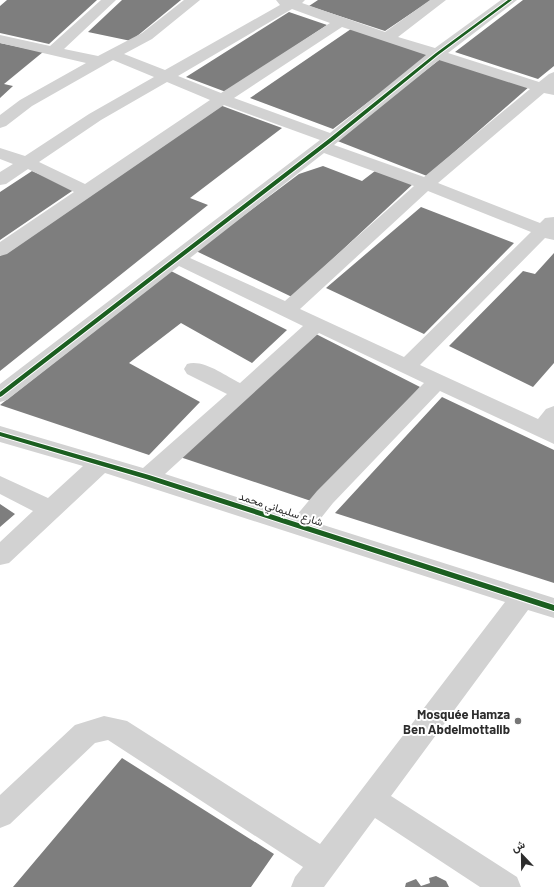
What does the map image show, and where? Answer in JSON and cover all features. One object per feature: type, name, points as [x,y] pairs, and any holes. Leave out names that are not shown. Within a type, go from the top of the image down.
[{"type":"street","points":[[53,51],[109,0]]},
{"type":"street","points":[[0,123],[7,111],[32,99],[147,36],[193,0]]},
{"type":"street","points":[[387,38],[439,0]]},
{"type":"street","points":[[0,395],[327,142],[437,54],[510,0]]},
{"type":"street","points":[[0,180],[28,163],[95,117],[289,2],[387,38],[437,54],[550,85]]},
{"type":"street","points":[[0,250],[222,99],[342,21]]},
{"type":"street","points":[[0,39],[53,51],[106,58],[164,76],[426,184],[550,229],[406,366]]},
{"type":"street","points":[[287,310],[426,184],[550,85]]},
{"type":"street","points":[[0,154],[28,163],[86,191]]},
{"type":"street","points":[[176,258],[438,381],[550,426]]},
{"type":"street","points":[[147,477],[317,324]]},
{"type":"street","points":[[194,369],[242,393]]},
{"type":"street","points":[[301,526],[325,497],[438,381]]},
{"type":"street","name":"شارع سليماني محمد","points":[[0,434],[147,477],[554,608]]},
{"type":"street","points":[[0,556],[100,464]]},
{"type":"street","points":[[0,484],[51,510]]},
{"type":"street","points":[[306,887],[373,800],[523,598]]},
{"type":"street","points":[[0,814],[85,734],[105,726],[117,730],[323,863]]},
{"type":"street","points":[[373,800],[506,887]]},
{"type":"building","points":[[7,0],[97,0],[49,44],[0,33],[0,6]]},
{"type":"building","points":[[122,0],[181,0],[131,41],[88,32]]},
{"type":"building","points":[[318,0],[431,0],[385,31],[309,6]]},
{"type":"building","points":[[523,0],[554,0],[554,66],[538,79],[455,52]]},
{"type":"building","points":[[289,12],[327,25],[226,92],[186,77]]},
{"type":"building","points":[[351,29],[430,55],[333,129],[250,98]]},
{"type":"building","points":[[0,43],[43,52],[4,84],[13,86],[0,98]]},
{"type":"building","points":[[443,57],[530,86],[427,176],[335,140]]},
{"type":"building","points":[[217,104],[282,128],[190,198],[208,205],[0,371],[0,256]]},
{"type":"building","points":[[323,166],[362,181],[375,171],[414,183],[292,297],[196,251],[299,174]]},
{"type":"building","points":[[32,171],[75,189],[0,240],[0,192]]},
{"type":"building","points":[[421,207],[514,243],[424,334],[326,288]]},
{"type":"building","points":[[554,253],[554,363],[533,387],[449,346],[523,271],[535,274]]},
{"type":"building","points":[[171,271],[287,330],[252,363],[181,323],[129,363],[200,402],[149,455],[0,405]]},
{"type":"building","points":[[314,333],[420,387],[311,501],[177,456]]},
{"type":"building","points":[[442,397],[554,450],[554,583],[335,513]]},
{"type":"building","points":[[0,504],[15,514],[0,527]]},
{"type":"building","points":[[122,758],[274,854],[251,887],[13,887]]},
{"type":"building","points":[[436,876],[446,881],[449,887],[405,887],[406,883],[416,879],[421,886],[430,883],[429,878]]},
{"type":"cycle path","points":[[0,395],[332,139],[437,54],[510,0]]},
{"type":"cycle path","points":[[0,434],[147,477],[554,608]]},
{"type":"place","name":"Mosquée Hamza Ben Abdelmottalib","points":[[518,721]]}]
